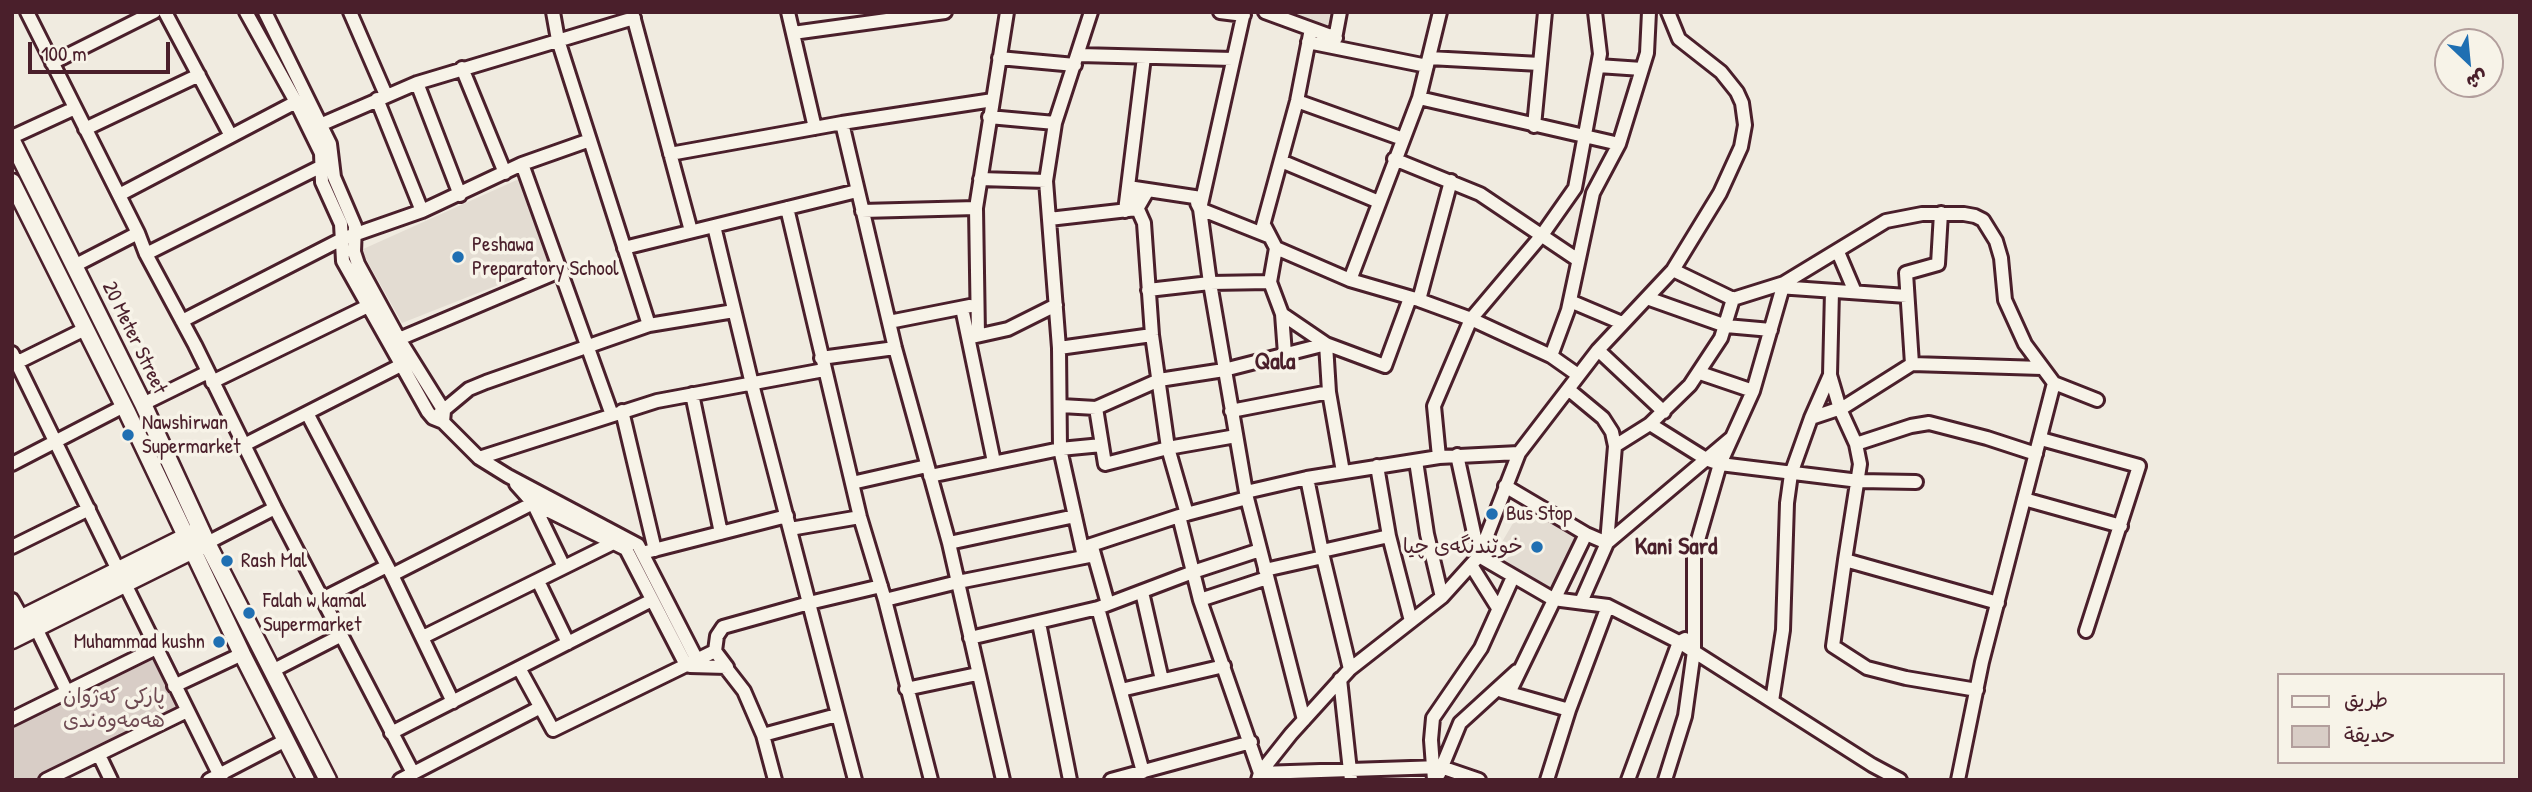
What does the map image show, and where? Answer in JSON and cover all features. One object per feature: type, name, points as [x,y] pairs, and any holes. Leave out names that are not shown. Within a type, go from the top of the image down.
[{"type":"main road","name":"20 Meter Street","points":[[12,139],[143,404],[242,654],[306,780]]},
{"type":"main road","name":"20 Meter Street","points":[[15,192],[32,220],[124,406],[196,540],[272,671],[328,780]]},
{"type":"main road","points":[[32,220],[48,212]]},
{"type":"main road","points":[[17,621],[121,577],[196,540]]},
{"type":"main road","points":[[12,640],[121,577]]},
{"type":"main road","points":[[288,744],[307,741]]},
{"type":"street","points":[[27,12],[146,254],[340,636],[413,773]]},
{"type":"street","points":[[52,63],[153,12]]},
{"type":"street","points":[[166,12],[231,136]]},
{"type":"street","points":[[246,12],[334,177],[355,226],[355,256],[399,339],[407,362]]},
{"type":"street","points":[[265,12],[330,144],[322,183],[339,219],[343,261],[368,306],[407,362],[440,417],[479,458],[620,540],[652,600],[699,657],[727,667],[744,691],[762,735],[775,780]]},
{"type":"street","points":[[350,12],[422,211]]},
{"type":"street","points":[[553,12],[558,40],[649,325]]},
{"type":"street","points":[[788,12],[815,128]]},
{"type":"street","points":[[793,33],[945,12]]},
{"type":"street","points":[[994,462],[978,332],[976,208],[1007,12]]},
{"type":"street","points":[[1091,12],[1055,123],[1046,181],[1059,348],[1060,449],[1075,516],[1103,606],[1121,690],[1143,772]]},
{"type":"street","points":[[1220,12],[1244,13],[1198,201],[1224,370],[1247,495],[1304,720]]},
{"type":"street","points":[[1265,12],[1310,36],[1428,62],[1541,64]]},
{"type":"street","points":[[1335,43],[1340,12]]},
{"type":"street","points":[[1350,280],[1419,98],[1440,12]]},
{"type":"street","points":[[1534,126],[1545,12]]},
{"type":"street","points":[[1438,457],[1434,406],[1471,319],[1542,235],[1576,188],[1600,54],[1595,12]]},
{"type":"street","points":[[1552,356],[1570,301],[1593,193],[1619,144],[1647,53],[1648,12]]},
{"type":"street","points":[[1259,776],[1345,674],[1442,597],[1475,560],[1519,453],[1578,375],[1622,323],[1674,270],[1694,240],[1741,147],[1745,125],[1742,103],[1737,92],[1721,72],[1679,39],[1668,12]]},
{"type":"street","points":[[320,125],[417,83],[633,15],[691,231]]},
{"type":"street","points":[[1265,231],[1310,36]]},
{"type":"street","points":[[1144,57],[1128,187],[1131,210],[1144,222],[1152,335],[1168,448],[1200,600],[1251,742],[1259,776]]},
{"type":"street","points":[[999,58],[1233,59]]},
{"type":"street","points":[[1598,66],[1642,69]]},
{"type":"street","points":[[463,68],[505,173]]},
{"type":"street","points":[[85,129],[199,75]]},
{"type":"street","points":[[417,83],[460,195]]},
{"type":"street","points":[[1419,98],[1619,144]]},
{"type":"street","points":[[670,154],[842,123],[993,100]]},
{"type":"street","points":[[1297,101],[1403,139]]},
{"type":"street","points":[[119,195],[296,102]]},
{"type":"street","points":[[12,139],[75,108]]},
{"type":"street","points":[[989,117],[1055,123]]},
{"type":"street","points":[[842,123],[895,348],[949,543],[1003,780]]},
{"type":"street","points":[[182,321],[342,239],[422,211],[522,164],[590,140]]},
{"type":"street","points":[[1394,159],[1480,194],[1578,260]]},
{"type":"street","points":[[1281,161],[1379,202]]},
{"type":"street","points":[[146,254],[327,163]]},
{"type":"street","points":[[522,164],[589,347],[617,413],[649,551],[699,657],[727,667]]},
{"type":"street","points":[[980,179],[1046,181]]},
{"type":"street","points":[[1282,314],[1326,344],[1385,366],[1415,299],[1451,181]]},
{"type":"street","points":[[1128,187],[1198,201],[1265,231],[1276,248],[1350,280],[1471,319],[1552,356],[1578,375]]},
{"type":"street","points":[[1576,188],[1593,193]]},
{"type":"street","points":[[1049,219],[1131,210],[1148,190]]},
{"type":"street","points":[[624,248],[857,191]]},
{"type":"street","points":[[787,208],[860,517],[885,600],[931,780]]},
{"type":"street","points":[[862,211],[976,208]]},
{"type":"street","points":[[1674,270],[1733,299],[1780,285],[1839,252],[1886,221],[1941,213],[1975,216],[1983,220],[1989,228],[2001,258],[2006,300],[2025,344],[2054,383],[2097,400]]},
{"type":"street","points":[[1912,364],[1906,273],[1938,264],[1941,213]]},
{"type":"street","points":[[713,226],[855,780]]},
{"type":"street","points":[[75,266],[138,233]]},
{"type":"street","points":[[1276,248],[1270,282],[1282,314],[1285,354]]},
{"type":"street","points":[[1839,252],[1855,292]]},
{"type":"street","points":[[399,339],[562,270]]},
{"type":"street","points":[[1148,290],[1210,283],[1270,282]]},
{"type":"street","points":[[1780,285],[1907,296]]},
{"type":"street","points":[[1665,780],[1685,716],[1694,651],[1694,554],[1720,464],[1753,391],[1772,330],[1780,285]]},
{"type":"street","points":[[1832,291],[1830,376],[1840,409],[1856,444],[1860,464],[1833,646],[1867,668],[1976,690]]},
{"type":"street","points":[[1647,298],[1726,326],[1772,330]]},
{"type":"street","points":[[1615,446],[1664,412],[1700,373],[1713,354],[1726,326],[1733,299]]},
{"type":"street","points":[[1570,301],[1622,323]]},
{"type":"street","points":[[889,322],[977,305]]},
{"type":"street","points":[[978,332],[1007,329],[1056,305]]},
{"type":"street","points":[[143,404],[368,306]]},
{"type":"street","points":[[962,307],[978,332]]},
{"type":"street","points":[[440,417],[477,385],[649,325],[734,311]]},
{"type":"street","points":[[85,329],[14,360],[57,441],[217,778],[288,744]]},
{"type":"street","points":[[1059,348],[1152,335]]},
{"type":"street","points":[[1061,406],[1096,408],[1159,380],[1224,370],[1326,344]]},
{"type":"street","points":[[1326,344],[1328,392],[1343,472]]},
{"type":"street","points":[[479,458],[656,401],[752,384],[822,364],[895,348]]},
{"type":"street","points":[[1598,351],[1664,412]]},
{"type":"street","points":[[244,445],[407,362]]},
{"type":"street","points":[[1811,418],[1840,409],[1912,364],[2042,368]]},
{"type":"street","points":[[1700,373],[1753,391]]},
{"type":"street","points":[[1772,701],[1783,630],[1787,503],[1791,474],[1811,418],[1830,376]]},
{"type":"street","points":[[1958,780],[1976,690],[2054,383]]},
{"type":"street","points":[[1568,389],[1603,418],[1612,432],[1615,446],[1607,543],[1581,603]]},
{"type":"street","points":[[1231,411],[1328,392]]},
{"type":"street","points":[[692,394],[721,533]]},
{"type":"street","points":[[12,464],[124,406]]},
{"type":"street","points":[[1096,408],[1105,464],[1168,448],[1236,436]]},
{"type":"street","points":[[307,413],[390,570],[453,702]]},
{"type":"street","points":[[1650,424],[1706,459],[1720,464],[1859,481],[1916,482]]},
{"type":"street","points":[[1856,444],[1912,426],[1929,424],[1987,438],[2036,454]]},
{"type":"street","points":[[1607,543],[1733,436]]},
{"type":"street","points":[[2041,439],[2139,466],[2086,631]]},
{"type":"street","points":[[852,483],[994,462],[1060,449],[1102,445]]},
{"type":"street","points":[[885,600],[1086,549],[1183,515],[1307,478],[1438,457],[1519,453]]},
{"type":"street","points":[[1457,455],[1475,560],[1497,608]]},
{"type":"street","points":[[1416,461],[1427,534],[1442,597]]},
{"type":"street","points":[[1377,466],[1389,536],[1411,621]]},
{"type":"street","points":[[508,476],[533,503],[564,568]]},
{"type":"street","points":[[1307,478],[1345,674],[1351,775]]},
{"type":"street","points":[[1505,486],[1586,534],[1607,543]]},
{"type":"street","points":[[322,600],[547,496]]},
{"type":"street","points":[[2024,499],[2121,526]]},
{"type":"street","points":[[533,503],[649,551],[787,516]]},
{"type":"street","points":[[196,540],[275,508]]},
{"type":"street","points":[[12,547],[89,509]]},
{"type":"street","points":[[949,543],[1075,516]]},
{"type":"street","points":[[790,529],[860,517]]},
{"type":"street","points":[[1436,774],[1458,726],[1503,691],[1522,666],[1586,534]]},
{"type":"street","points":[[1200,600],[1322,554],[1389,536]]},
{"type":"street","points":[[423,637],[620,540]]},
{"type":"street","points":[[970,638],[1103,606],[1260,550]]},
{"type":"street","points":[[1475,560],[1553,599],[1608,606],[1679,642],[1872,765],[1900,780]]},
{"type":"street","points":[[1845,560],[1998,603]]},
{"type":"street","points":[[1436,774],[1431,733],[1433,718],[1481,648],[1513,577]]},
{"type":"street","points":[[538,581],[568,643]]},
{"type":"street","points":[[519,668],[553,730],[699,657],[723,627],[881,586]]},
{"type":"street","points":[[1142,592],[1162,680]]},
{"type":"street","points":[[12,600],[17,621]]},
{"type":"street","points":[[391,733],[652,600]]},
{"type":"street","points":[[1547,780],[1569,710],[1608,606]]},
{"type":"street","points":[[1039,623],[1070,780]]},
{"type":"street","points":[[36,628],[67,692]]},
{"type":"street","points":[[1628,780],[1679,642],[1693,634]]},
{"type":"street","points":[[272,671],[340,636]]},
{"type":"street","points":[[12,719],[156,648]]},
{"type":"street","points":[[174,686],[242,654]]},
{"type":"street","points":[[1121,690],[1224,666]]},
{"type":"street","points":[[906,689],[977,674]]},
{"type":"street","points":[[1503,691],[1569,710]]},
{"type":"street","points":[[400,780],[539,708]]},
{"type":"street","points":[[46,780],[187,711]]},
{"type":"street","points":[[762,735],[837,715]]},
{"type":"street","points":[[1111,780],[1143,772],[1164,773],[1251,742]]},
{"type":"street","points":[[99,755],[111,780]]},
{"type":"street","points":[[1867,780],[1872,765]]},
{"type":"street","points":[[1259,776],[1436,774],[1479,780]]},
{"type":"shaded area","points":[[1285,12],[1333,12],[1330,26]]},
{"type":"shaded area","name":"Peshawa Preparatory School","points":[[519,179],[554,263],[402,323],[361,250]]},
{"type":"shaded area","name":"خوێندنگەی چیا","points":[[1523,506],[1579,539],[1552,590],[1495,554]]},
{"type":"green space","name":"پارکی کەژوان هەمەوەندی","points":[[156,657],[182,708],[34,780],[12,780],[12,727]]},
{"type":"place","name":"Peshawa Preparatory School","points":[[458,257]]},
{"type":"place","name":"Nawshirwan Supermarket","points":[[128,435]]},
{"type":"place","name":"Bus Stop","points":[[1492,514]]},
{"type":"place","name":"خوێندنگەی چیا","points":[[1537,547]]},
{"type":"place","name":"Rash Mal","points":[[227,561]]},
{"type":"place","name":"Falah w kamal Supermarket","points":[[249,613]]},
{"type":"place","name":"Muhammad kushn","points":[[219,642]]},
{"type":"district","name":"Qala","points":[[1275,363]]},
{"type":"district","name":"Kani Sard","points":[[1676,548]]}]
